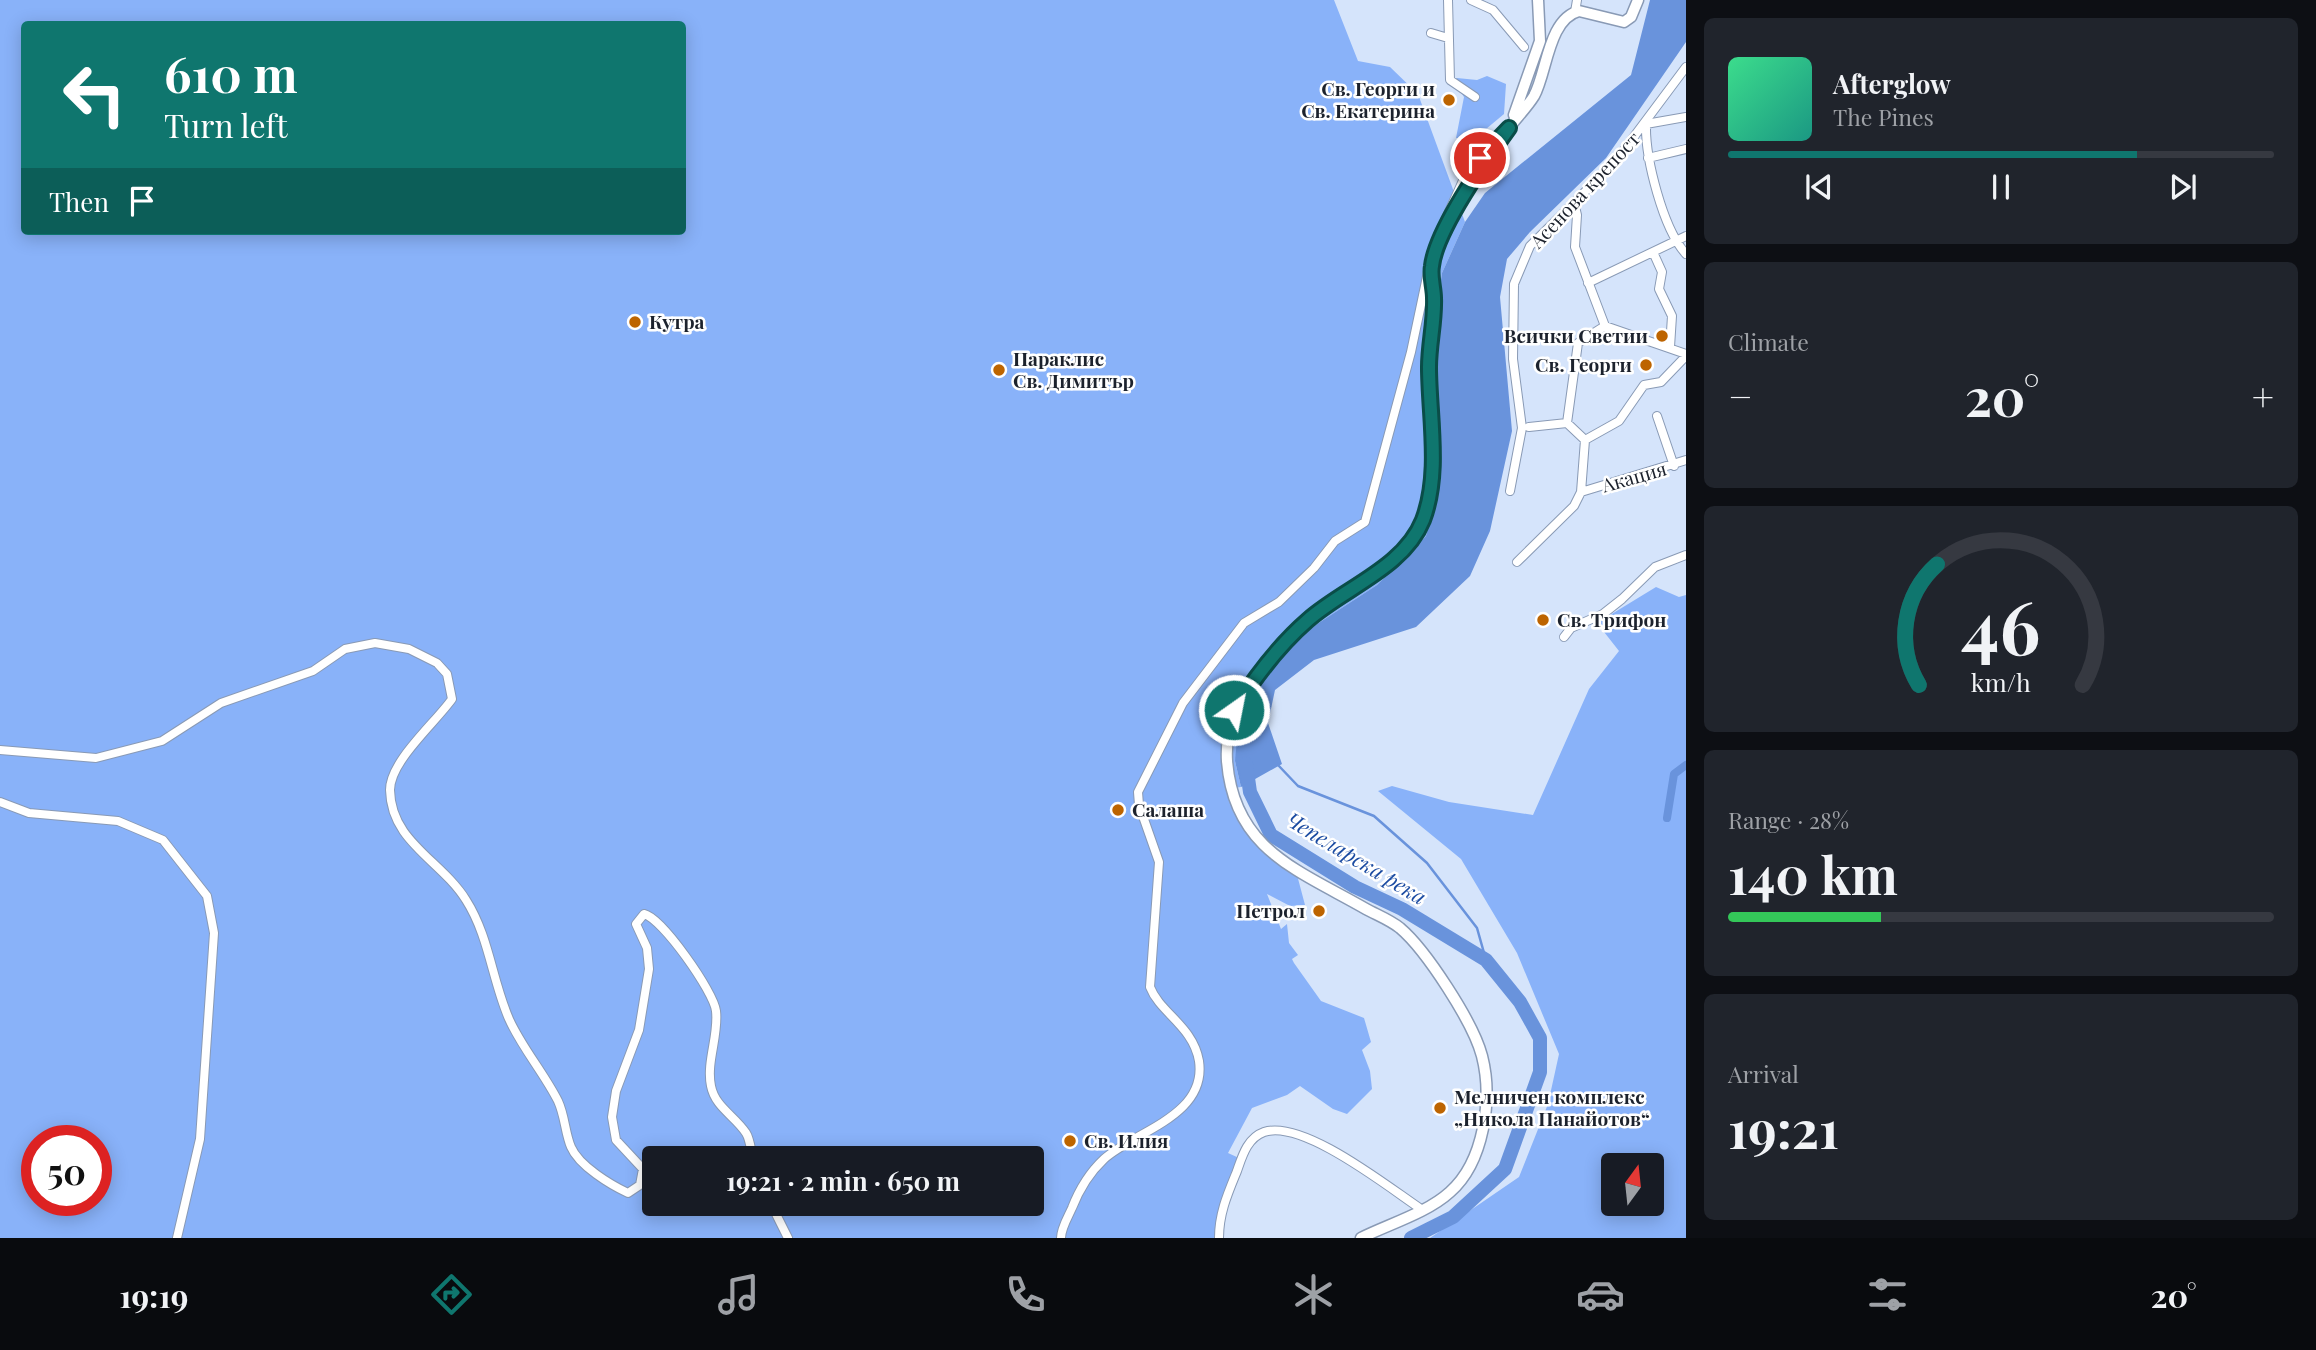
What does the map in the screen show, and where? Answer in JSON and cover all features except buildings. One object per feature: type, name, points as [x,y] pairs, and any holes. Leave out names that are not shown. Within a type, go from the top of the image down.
[{"type":"main road","points":[[1509,128],[1527,88],[1540,41],[1538,0]]},
{"type":"main road","points":[[1361,1238],[1449,1193],[1469,1169],[1481,1141],[1486,1095],[1480,1047],[1420,946],[1396,924],[1277,857],[1249,832],[1236,807],[1230,782],[1229,729],[1234,710],[1288,638],[1310,618],[1394,558],[1422,522],[1431,472],[1429,356],[1434,300],[1432,266],[1443,237],[1474,179],[1532,99],[1554,38],[1576,6],[1624,22],[1631,17],[1638,0]]},
{"type":"street","points":[[1448,0],[1450,80],[1475,97]]},
{"type":"street","points":[[1471,0],[1493,5],[1524,47]]},
{"type":"street","points":[[1430,33],[1448,38]]},
{"type":"street","name":"Асенова крепост","points":[[1510,491],[1522,428],[1513,359],[1514,284],[1530,246],[1615,162],[1686,67]]},
{"type":"street","points":[[1686,117],[1646,124],[1648,158],[1675,242],[1686,254]]},
{"type":"street","points":[[1061,1238],[1081,1186],[1104,1160],[1173,1116],[1186,1104],[1197,1083],[1199,1061],[1189,1037],[1176,1017],[1155,1000],[1150,987],[1159,862],[1139,805],[1138,792],[1183,703],[1244,623],[1292,591],[1330,546],[1365,522],[1411,352],[1422,293],[1438,236],[1465,174],[1509,128]]},
{"type":"street","points":[[1648,158],[1686,149]]},
{"type":"street","points":[[1574,203],[1577,215],[1575,247],[1605,326]]},
{"type":"street","points":[[1588,284],[1686,236]]},
{"type":"street","points":[[1653,252],[1662,272],[1659,289],[1672,316],[1670,346]]},
{"type":"street","points":[[1566,423],[1578,343],[1605,326],[1670,346],[1686,358],[1661,382],[1644,385],[1619,421],[1585,440]]},
{"type":"street","points":[[1657,416],[1674,466]]},
{"type":"street","points":[[1529,427],[1566,423],[1585,440]]},
{"type":"street","points":[[1517,562],[1574,506],[1581,492],[1585,440]]},
{"type":"street","name":"Акация","points":[[1581,492],[1674,466],[1686,460]]},
{"type":"street","points":[[1564,637],[1571,628],[1612,607],[1656,567],[1686,555]]},
{"type":"street","points":[[0,750],[96,758],[162,741],[221,703],[313,671],[345,649],[375,643],[425,654],[447,674],[452,699],[401,761],[390,786],[393,816],[412,843],[457,886],[479,920],[509,1018],[558,1101],[571,1147],[579,1158],[628,1193],[640,1185],[642,1174]]},
{"type":"street","points":[[0,802],[29,813],[118,821],[163,840],[207,897],[214,933],[201,1139],[177,1238]]},
{"type":"street","points":[[642,1168],[616,1140],[612,1117],[617,1091],[639,1030],[649,957],[636,924],[644,914],[660,924],[710,993],[716,1008],[716,1024],[710,1086],[720,1106],[747,1134],[750,1146]]},
{"type":"street","points":[[1219,1238],[1223,1203],[1242,1154],[1251,1141],[1264,1132],[1295,1134],[1321,1144],[1421,1209]]},
{"type":"street","points":[[777,1216],[788,1238]]},
{"type":"shaded area","points":[[0,0],[1334,0],[1358,61],[1390,67],[1418,94],[1465,222],[1442,273],[1432,336],[1439,479],[1426,536],[1377,585],[1294,639],[1235,761],[1241,787],[1228,789],[1239,819],[1296,871],[1305,905],[1290,906],[1267,894],[1281,929],[1287,924],[1289,943],[1298,955],[1292,959],[1294,963],[1321,1001],[1364,1018],[1371,1042],[1362,1050],[1370,1071],[1372,1089],[1347,1114],[1333,1109],[1300,1086],[1287,1095],[1252,1108],[1228,1153],[1239,1158],[1221,1202],[1214,1238],[0,1238]]},
{"type":"shaded area","points":[[1650,0],[1686,0],[1686,42],[1606,158],[1530,232],[1507,259],[1500,297],[1512,431],[1490,531],[1470,576],[1416,627],[1314,660],[1275,690],[1268,723],[1282,764],[1241,787],[1235,761],[1240,707],[1258,678],[1294,639],[1377,585],[1426,536],[1439,479],[1432,336],[1442,273],[1465,222],[1485,193],[1631,75]]},
{"type":"shaded area","points":[[1487,76],[1506,84],[1504,114],[1474,139],[1456,138],[1464,97],[1455,83],[1457,78],[1477,80]]},
{"type":"shaded area","points":[[1656,587],[1679,597],[1686,595],[1686,1238],[1430,1238],[1519,1177],[1548,1104],[1559,1054],[1517,953],[1461,859],[1378,791],[1392,786],[1449,802],[1533,815],[1589,689],[1619,651],[1597,623]]},
{"type":"waterway","name":"Чепеларска река","points":[[1246,764],[1250,792],[1271,835],[1355,887],[1402,909],[1486,960],[1520,1002],[1540,1038],[1540,1072],[1505,1169],[1453,1217],[1411,1238]]},
{"type":"waterway","points":[[1278,765],[1298,786],[1374,816],[1427,863],[1477,928],[1486,960]]},
{"type":"waterway","points":[[1667,818],[1674,774],[1686,765]]},
{"type":"place","name":"Св. Георги и Св. Екатерина","points":[[1449,100]]},
{"type":"place","name":"Кутра","points":[[635,322]]},
{"type":"place","name":"Всички Светии","points":[[1662,336]]},
{"type":"place","name":"Св. Георги","points":[[1646,365]]},
{"type":"place","name":"Параклис Св. Димитър","points":[[999,370]]},
{"type":"place","name":"Св. Трифон","points":[[1543,620]]},
{"type":"place","name":"Салаша","points":[[1118,810]]},
{"type":"place","name":"Петрол","points":[[1319,911]]},
{"type":"place","name":"Мелничен комплекс „Никола Панайотов“","points":[[1440,1108]]},
{"type":"place","name":"Св. Илия","points":[[1070,1141]]},
{"type":"route","points":[[1234,710],[1270,658],[1288,638],[1310,618],[1394,558],[1414,536],[1422,522],[1428,503],[1431,472],[1429,367],[1434,300],[1432,266],[1443,237],[1474,179],[1509,128],[1480,158]]}]
